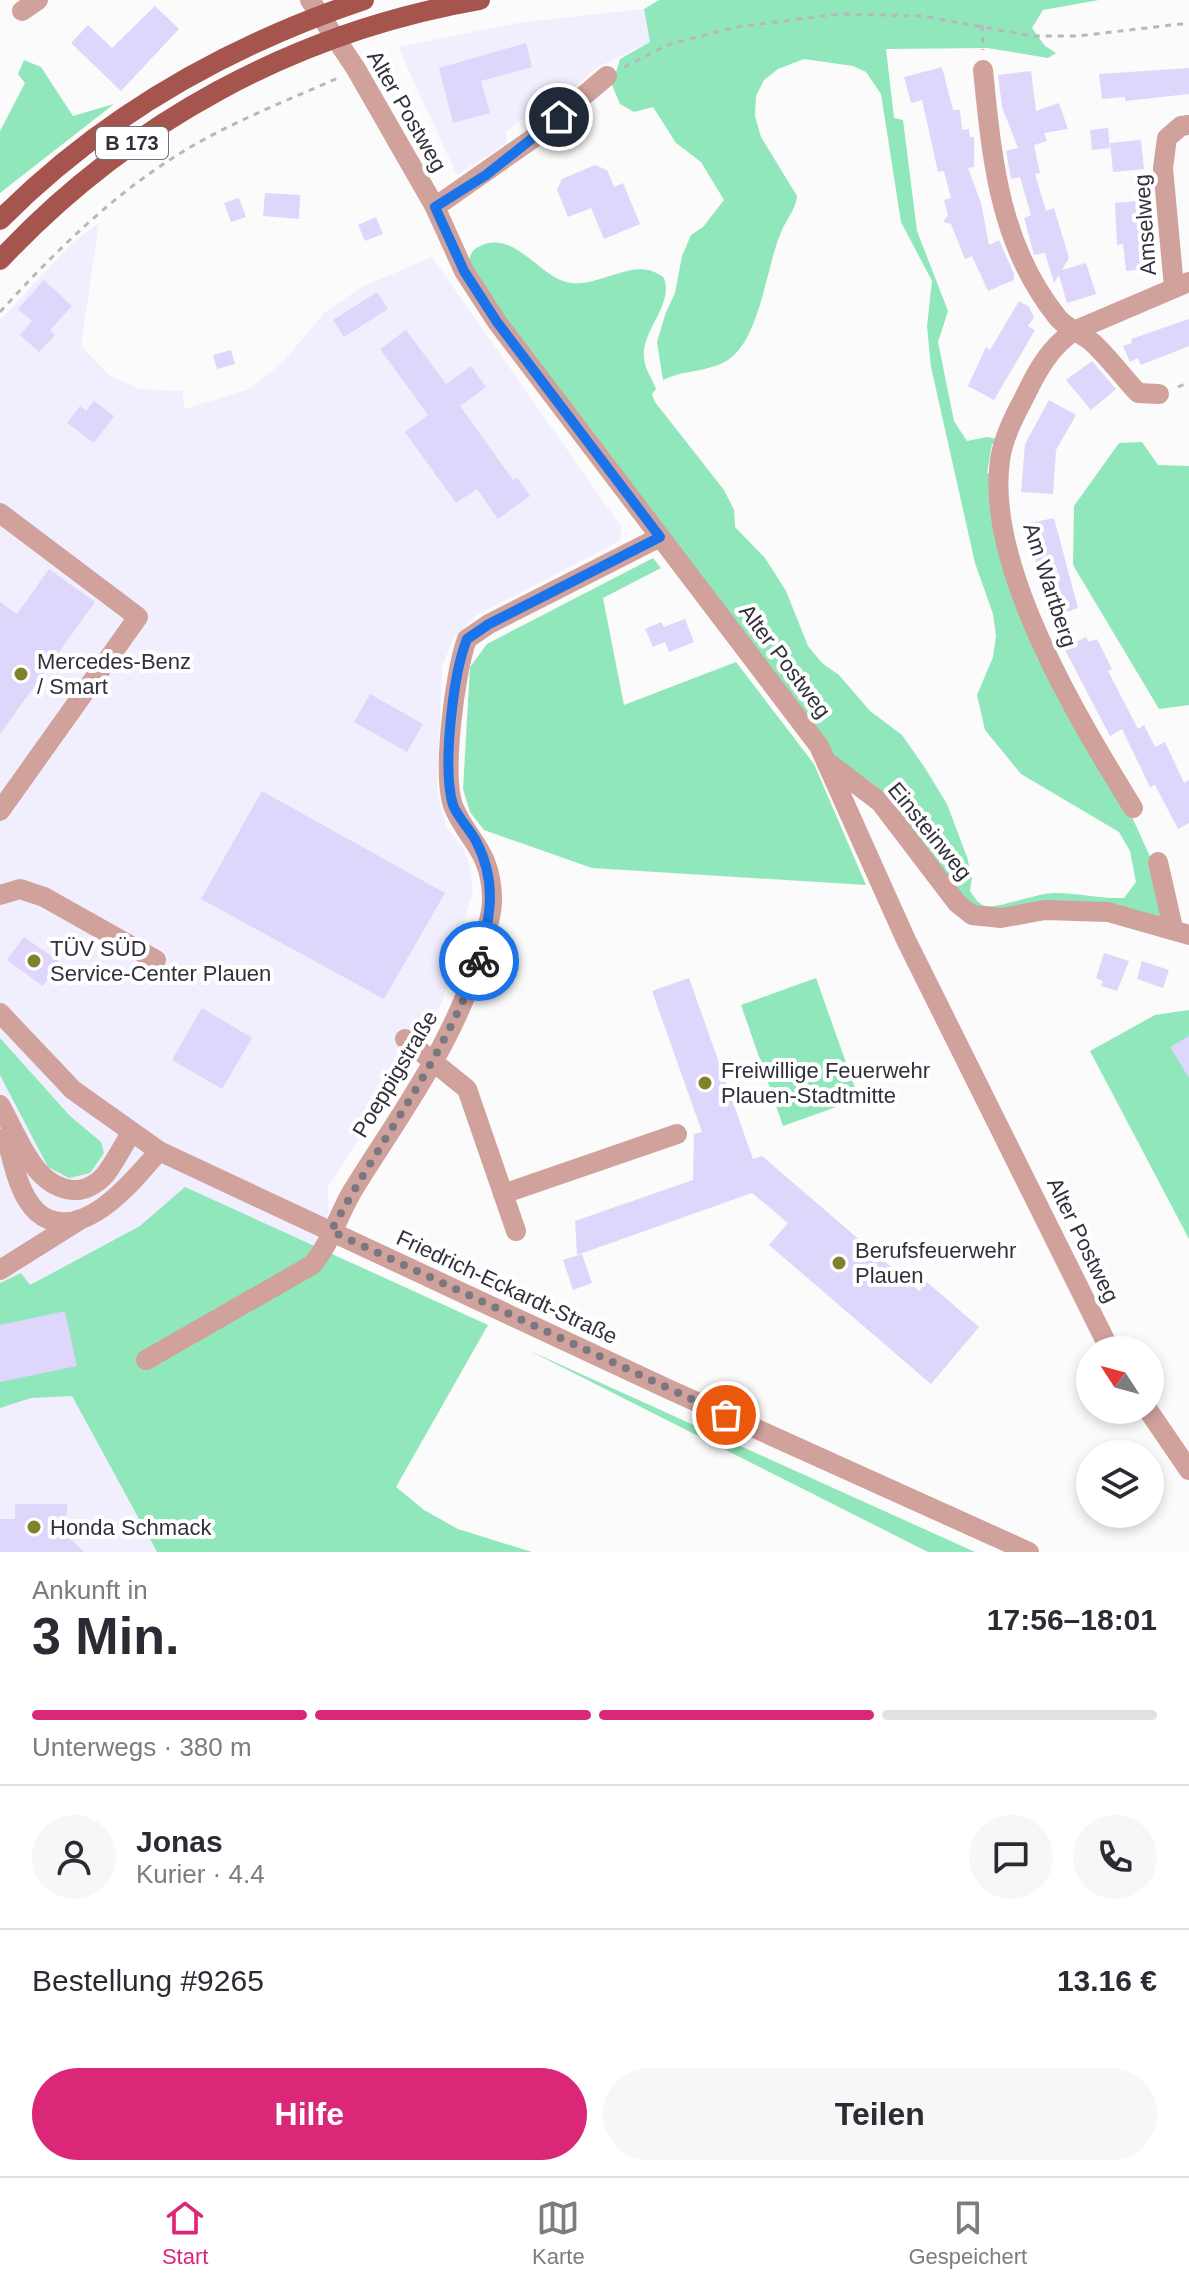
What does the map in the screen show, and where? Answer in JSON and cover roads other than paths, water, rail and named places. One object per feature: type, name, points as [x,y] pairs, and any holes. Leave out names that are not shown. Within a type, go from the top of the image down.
[{"type":"main road","name":"B 173","points":[[0,220],[80,148],[121,118],[199,70],[264,37],[364,0]]},
{"type":"main road","name":"B 173","points":[[0,260],[63,198],[136,141],[235,81],[286,57],[378,23],[480,0]]},
{"type":"street","name":"Alter Postweg","points":[[310,0],[356,69],[435,207],[464,271],[497,322],[819,746],[906,940],[1103,1336]]},
{"type":"street","points":[[983,70],[992,163],[1001,209],[1038,289],[1058,317],[1093,343],[1138,393],[1159,394]]},
{"type":"street","points":[[435,207],[535,137],[607,76]]},
{"type":"street","name":"Amselweg","points":[[1181,284],[1163,168],[1167,138],[1181,126],[1189,125]]},
{"type":"street","name":"Am Wartberg","points":[[1133,808],[1052,670],[1012,559],[1003,518],[1000,460],[1013,420],[1050,351],[1074,331],[1181,284]]},
{"type":"street","points":[[0,513],[138,617],[0,811]]},
{"type":"street","name":"Poeppigstraße","points":[[146,1360],[299,1274],[324,1251],[331,1231],[461,1011],[479,962],[493,898],[487,864],[454,807],[449,786],[454,691],[467,639],[489,624],[660,537]]},
{"type":"street","name":"Einsteinweg","points":[[826,761],[880,802],[957,903],[972,915],[1001,918],[1045,910],[1108,912],[1181,932]]},
{"type":"street","points":[[1158,862],[1181,932]]},
{"type":"street","points":[[0,895],[20,889],[44,897],[156,960]]},
{"type":"street","name":"Friedrich-Eckardt-Straße","points":[[0,1013],[73,1090],[159,1151],[1029,1552]]},
{"type":"street","points":[[405,1039],[467,1089],[516,1231]]},
{"type":"street","points":[[0,1105],[39,1174],[50,1185],[65,1191],[85,1189],[103,1177],[131,1133]]},
{"type":"street","points":[[503,1194],[677,1134]]},
{"type":"street","points":[[6,1137],[22,1189],[36,1211],[52,1220],[85,1216]]},
{"type":"street","points":[[0,1270],[115,1199],[159,1151]]},
{"type":"street","points":[[1158,1424],[1189,1470]]},
{"type":"place","name":"Mercedes-Benz / Smart","points":[[21,674]]},
{"type":"place","name":"TÜV SÜD Service-Center Plauen","points":[[34,961]]},
{"type":"place","name":"Freiwillige Feuerwehr Plauen-Stadtmitte","points":[[705,1083]]},
{"type":"place","name":"Berufsfeuerwehr Plauen","points":[[839,1263]]},
{"type":"place","name":"Honda Schmack","points":[[34,1527]]}]
